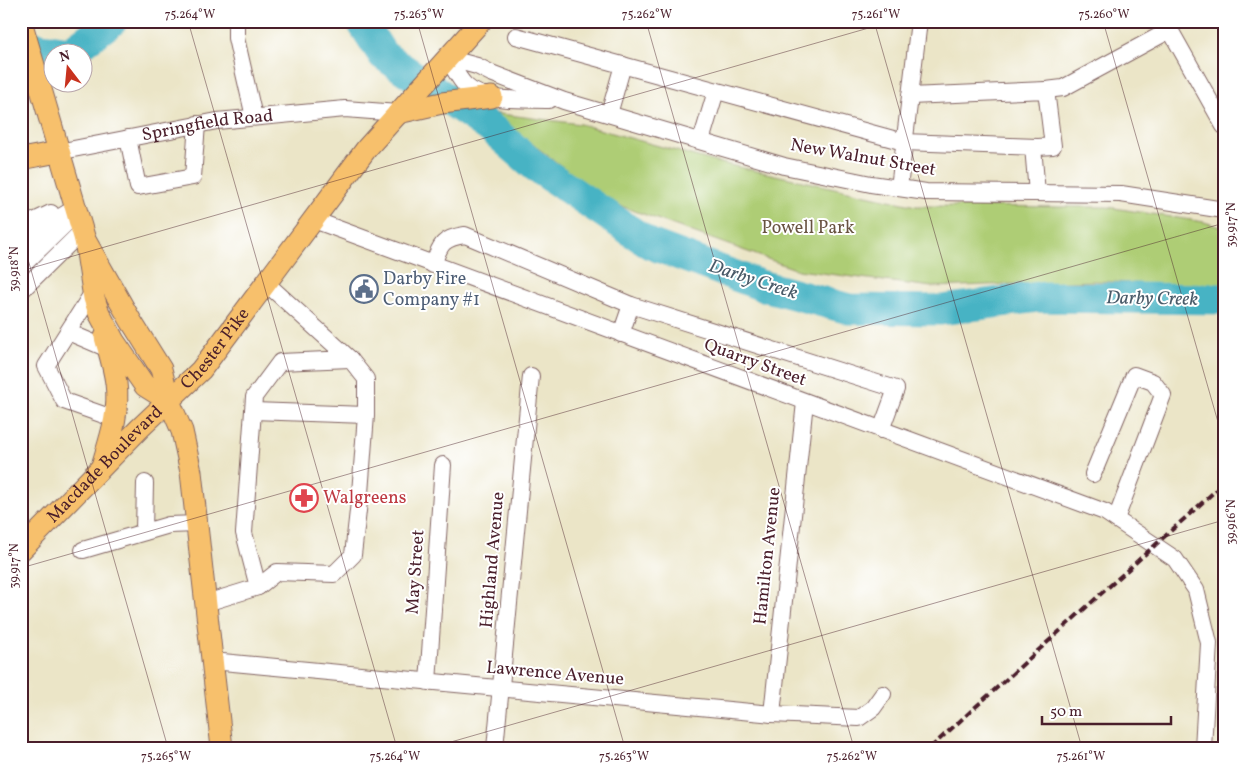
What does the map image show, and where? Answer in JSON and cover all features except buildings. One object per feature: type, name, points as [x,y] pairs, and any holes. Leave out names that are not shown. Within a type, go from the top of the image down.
[{"type":"main road","points":[[21,21],[78,219],[93,292],[100,313],[116,383],[117,402],[115,419],[101,469]]},
{"type":"main road","name":"Chester Pike","points":[[222,748],[191,472],[186,444],[169,401],[201,370],[367,148],[480,21]]},
{"type":"main road","points":[[398,113],[435,104],[492,97]]},
{"type":"main road","name":"Springfield Road","points":[[21,159],[58,152]]},
{"type":"main road","points":[[78,219],[126,313],[161,368],[169,401]]},
{"type":"main road","points":[[100,313],[114,341],[145,386],[169,401]]},
{"type":"main road","name":"Macdade Boulevard","points":[[21,550],[169,401]]},
{"type":"street","points":[[236,21],[236,38],[254,117]]},
{"type":"street","points":[[898,188],[919,21]]},
{"type":"street","points":[[910,96],[1063,88],[1168,25],[1224,126]]},
{"type":"street","points":[[516,36],[904,142],[1034,147],[1053,146],[1046,90]]},
{"type":"street","name":"New Walnut Street","points":[[447,58],[464,84],[473,90],[492,97],[564,101]]},
{"type":"street","name":"New Walnut Street","points":[[447,58],[477,66],[564,101],[784,166],[871,184],[926,192],[1121,194],[1224,210]]},
{"type":"street","points":[[609,114],[623,65]]},
{"type":"street","points":[[701,141],[716,90]]},
{"type":"street","name":"Springfield Road","points":[[58,152],[197,124],[254,117],[345,108],[398,113]]},
{"type":"street","points":[[128,138],[138,187],[193,177],[197,124]]},
{"type":"street","points":[[1034,147],[1037,193]]},
{"type":"street","points":[[21,213],[23,221],[32,222],[78,219]]},
{"type":"street","points":[[21,246],[43,227],[78,219]]},
{"type":"street","points":[[21,267],[78,219]]},
{"type":"street","points":[[21,291],[78,219]]},
{"type":"street","name":"Quarry Street","points":[[314,220],[1106,512],[1175,559],[1196,590],[1209,643],[1202,748]]},
{"type":"street","points":[[433,265],[439,246],[454,237],[466,235],[631,305],[896,389],[881,430]]},
{"type":"street","points":[[206,603],[258,587],[277,572],[334,574],[353,555],[366,416],[366,379],[350,359],[266,283]]},
{"type":"street","points":[[93,292],[46,366],[64,401],[115,419]]},
{"type":"street","points":[[621,334],[631,305]]},
{"type":"street","points":[[68,332],[108,349]]},
{"type":"street","points":[[258,587],[244,532],[254,397],[280,362],[350,359]]},
{"type":"street","points":[[1093,474],[1134,375],[1153,382],[1163,395],[1116,519]]},
{"type":"street","name":"Highland Avenue","points":[[495,748],[531,376]]},
{"type":"street","name":"Hamilton Avenue","points":[[772,714],[805,402]]},
{"type":"street","points":[[253,411],[366,416]]},
{"type":"street","name":"May Street","points":[[428,682],[443,465]]},
{"type":"street","points":[[144,532],[145,483]]},
{"type":"street","points":[[83,550],[169,526],[197,524]]},
{"type":"street","name":"Lawrence Avenue","points":[[212,661],[772,714],[859,718],[873,708],[883,694]]},
{"type":"green space","name":"Powell Park","points":[[492,113],[580,124],[716,162],[916,206],[1107,207],[1204,222],[1224,228],[1224,288],[1095,281],[932,287],[798,270],[607,201]]},
{"type":"waterway","name":"Darby Creek","points":[[21,45],[70,52],[112,21]]},
{"type":"waterway","name":"Darby Creek","points":[[361,21],[383,55],[493,130],[536,167],[650,244],[760,285],[849,309],[941,310],[1039,297],[1224,299]]},
{"type":"railway","points":[[930,748],[1224,483]]},
{"type":"place","name":"Darby Fire Company #1","points":[[364,289]]},
{"type":"place","name":"Walgreens","points":[[304,498]]}]
